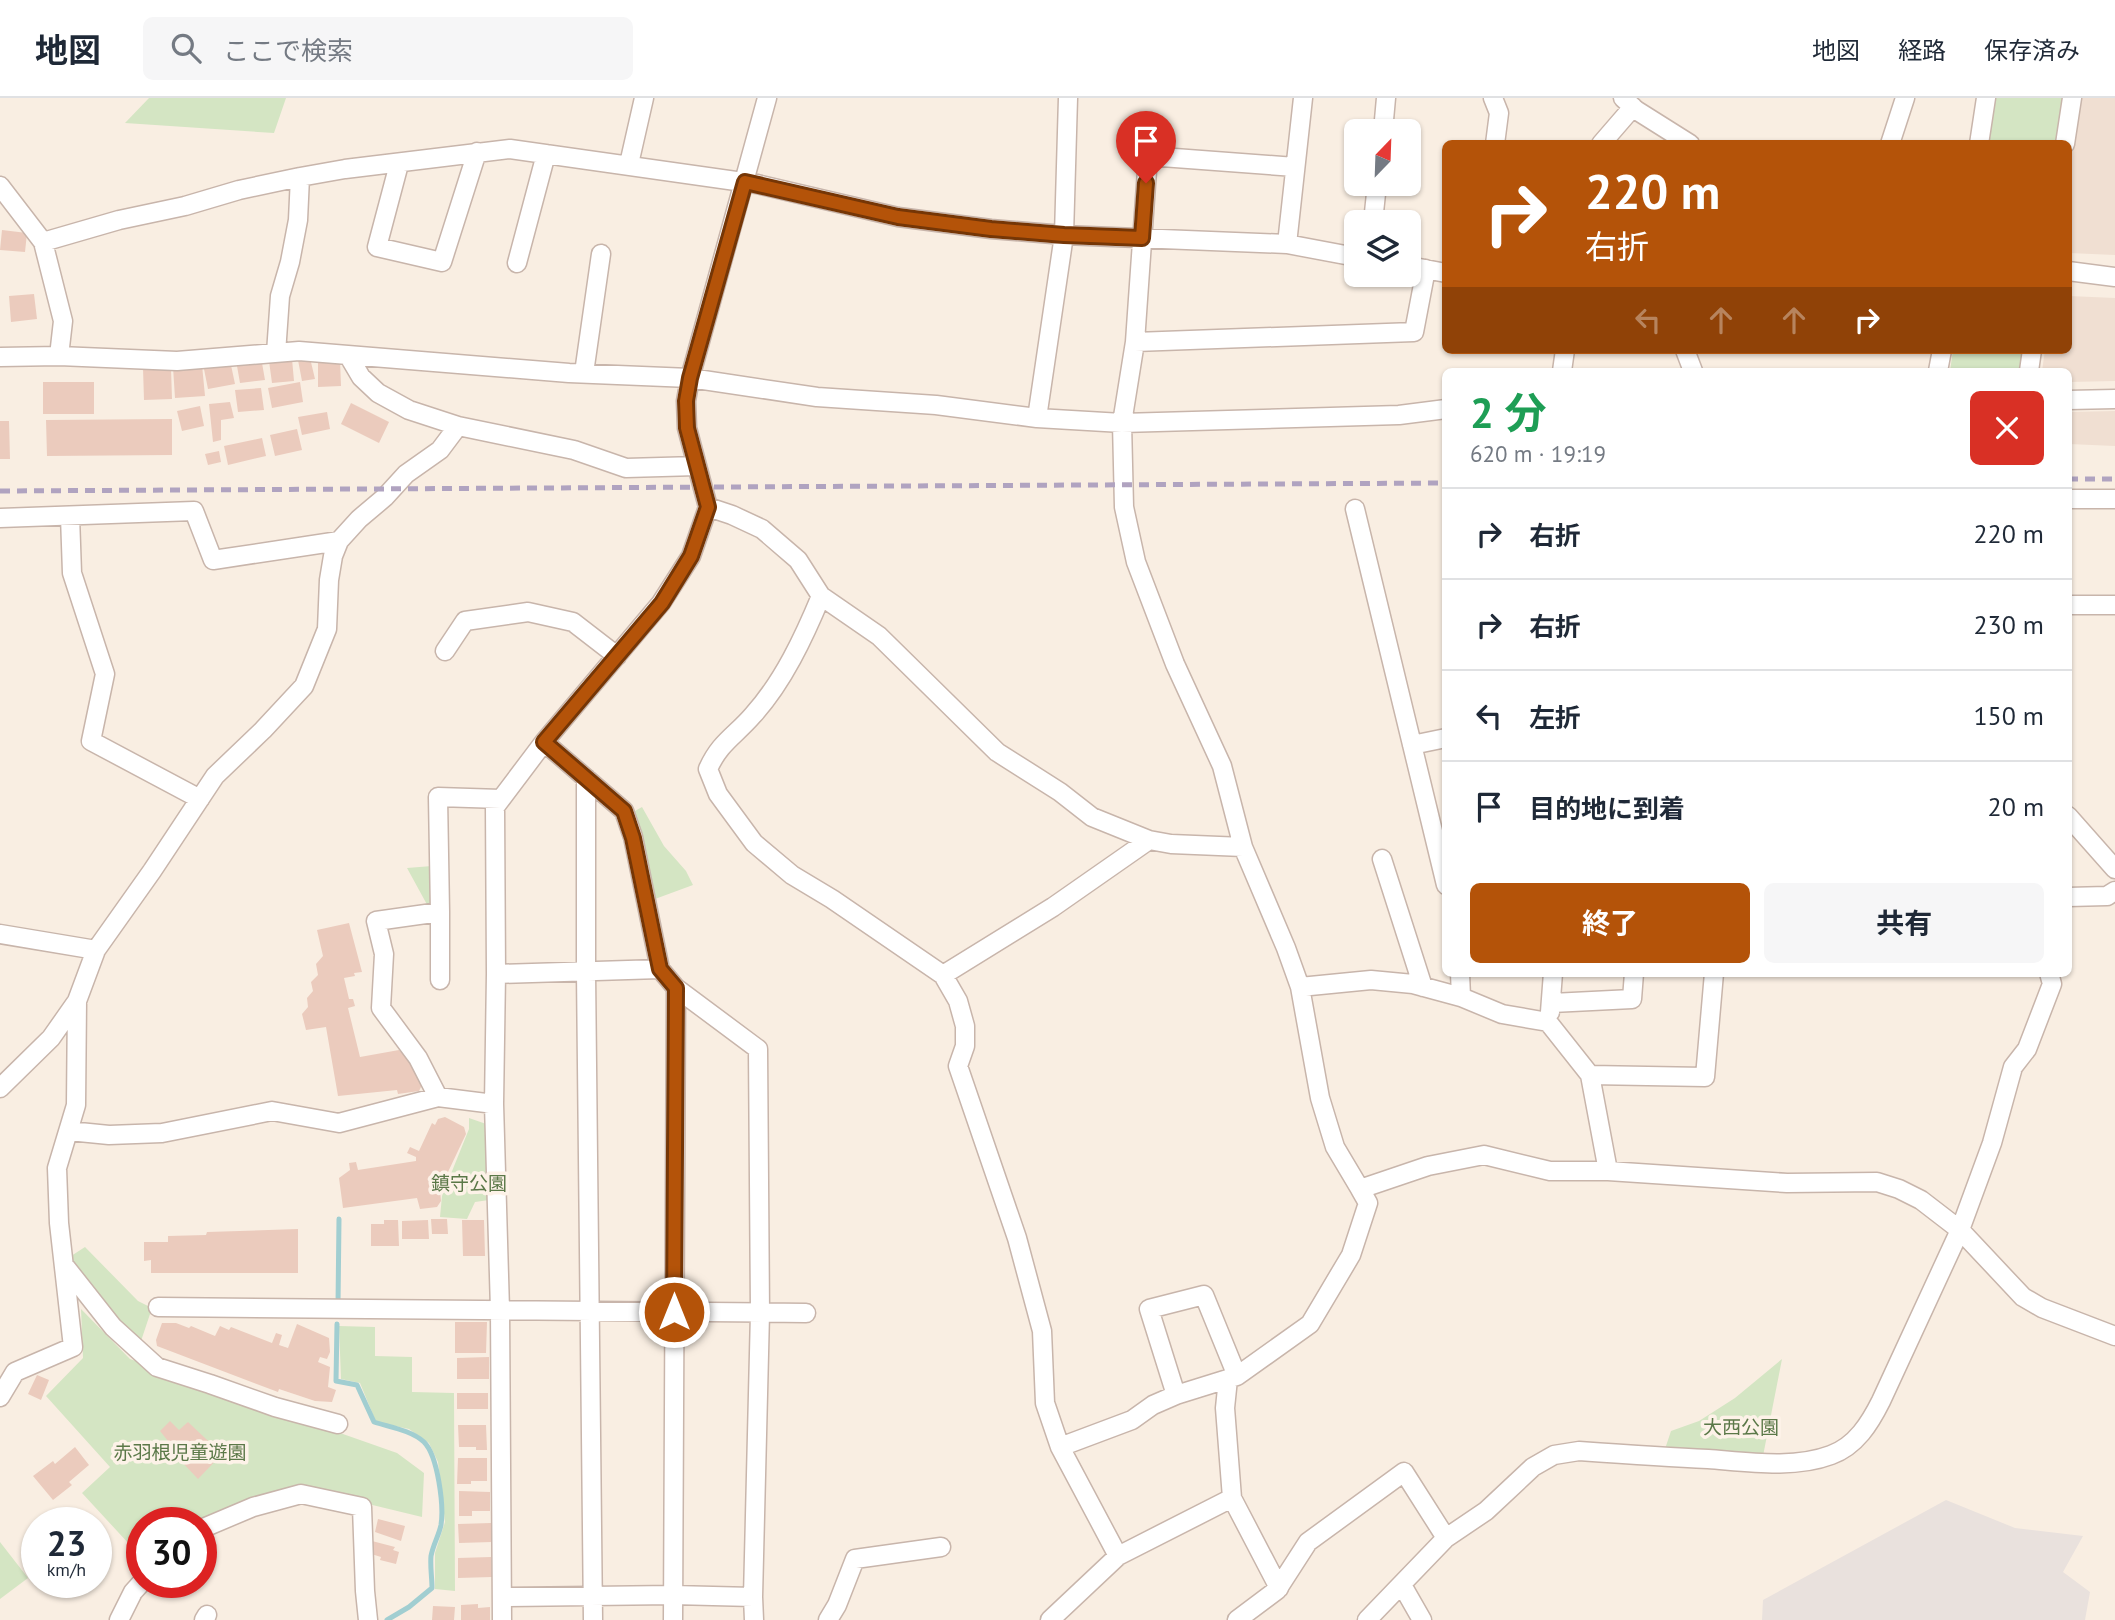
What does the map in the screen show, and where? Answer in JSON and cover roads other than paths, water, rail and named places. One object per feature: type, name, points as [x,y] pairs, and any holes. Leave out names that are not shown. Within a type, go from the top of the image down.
[{"type":"street","points":[[629,164],[645,98]]},
{"type":"street","points":[[502,1620],[500,1310],[494,1104],[495,807],[544,742],[662,603],[691,556],[708,507],[687,428],[686,401],[767,98]]},
{"type":"street","points":[[1037,418],[1064,235],[1068,98]]},
{"type":"street","points":[[1287,244],[1303,98]]},
{"type":"street","points":[[1384,119],[1386,98]]},
{"type":"street","points":[[1493,98],[1499,113],[1496,140]]},
{"type":"street","points":[[1891,140],[1905,98]]},
{"type":"street","points":[[1980,140],[1986,98]]},
{"type":"street","points":[[2066,140],[2072,98]]},
{"type":"street","points":[[1604,140],[1628,102],[1684,140]]},
{"type":"street","points":[[43,242],[119,220],[300,177],[510,149],[745,182],[898,217],[991,229],[1064,235],[1287,244],[1344,255]]},
{"type":"street","points":[[399,164],[377,247],[442,262],[477,152]]},
{"type":"street","points":[[517,263],[546,153]]},
{"type":"street","points":[[1060,1447],[1132,1420],[1153,1405],[1176,1395],[1233,1377],[1310,1324],[1351,1255],[1368,1203],[1335,1147],[1320,1098],[1300,987],[1243,847],[1222,766],[1175,664],[1136,562],[1124,507],[1122,423],[1135,342],[1148,156],[1295,167]]},
{"type":"street","points":[[276,353],[281,296],[298,220],[300,177]]},
{"type":"street","points":[[0,186],[43,242],[63,321],[60,356]]},
{"type":"street","points":[[584,373],[601,254]]},
{"type":"street","points":[[1421,269],[1442,272]]},
{"type":"street","points":[[2072,272],[2115,278]]},
{"type":"street","points":[[1135,342],[1414,331],[1416,287]]},
{"type":"street","points":[[0,357],[60,356],[177,361],[299,351],[584,373],[690,378],[817,397],[936,405],[1037,418],[1122,423],[1399,415],[1442,410]]},
{"type":"street","points":[[348,355],[361,377],[378,393],[409,410],[458,426],[574,450],[626,468],[697,466]]},
{"type":"street","points":[[2072,400],[2115,400]]},
{"type":"street","points":[[0,1088],[51,1038],[77,1001],[96,950],[215,776],[304,686],[327,629],[329,580],[339,541],[406,474],[440,450],[458,426]]},
{"type":"street","points":[[2072,499],[2115,499]]},
{"type":"street","points":[[708,507],[732,514],[762,530],[798,560],[821,596],[879,636],[997,752],[1060,792],[1092,817],[1149,840],[1171,844],[1243,847]]},
{"type":"street","points":[[1355,509],[1442,869]]},
{"type":"street","points":[[0,518],[194,511],[213,560],[339,541]]},
{"type":"street","points":[[69,516],[72,573],[105,674],[91,741],[200,799]]},
{"type":"street","points":[[821,596],[809,625],[775,686],[754,715],[716,751],[708,769],[718,794],[754,843],[792,875],[943,975],[958,1000],[965,1026],[965,1046],[958,1066],[1017,1238],[1042,1331],[1045,1403],[1060,1447],[1118,1556]]},
{"type":"street","points":[[2072,605],[2115,605]]},
{"type":"street","points":[[445,651],[466,621],[528,612],[573,622],[617,656]]},
{"type":"street","points":[[1412,745],[1442,739]]},
{"type":"street","points":[[544,742],[624,811],[633,838],[660,969],[676,988],[758,1049],[760,1312],[754,1620]]},
{"type":"street","points":[[586,778],[593,1620]]},
{"type":"street","points":[[440,980],[438,797],[502,799]]},
{"type":"street","points":[[2072,821],[2115,869]]},
{"type":"street","points":[[943,975],[1052,907],[1149,840]]},
{"type":"street","points":[[1382,859],[1423,987]]},
{"type":"street","points":[[2072,897],[2107,896],[2115,891]]},
{"type":"street","points":[[438,1097],[418,1058],[381,1008],[384,954],[376,921],[440,912]]},
{"type":"street","points":[[0,934],[96,950]]},
{"type":"street","points":[[496,974],[660,969]]},
{"type":"street","points":[[1460,977],[1461,997]]},
{"type":"street","points":[[1548,1022],[1553,977]]},
{"type":"street","points":[[1552,1003],[1632,999],[1634,977]]},
{"type":"street","points":[[1590,1075],[1705,1077],[1714,977]]},
{"type":"street","points":[[1367,1620],[1446,1538],[1486,1511],[1533,1467],[1554,1454],[1578,1451],[1760,1463],[1809,1461],[1834,1454],[1858,1438],[1870,1423],[1960,1230],[1992,1143],[2013,1067],[2027,1049],[2052,984],[2050,977]]},
{"type":"street","points":[[1300,987],[1371,980],[1413,984],[1461,997],[1502,1014],[1548,1022],[1590,1075],[1608,1171]]},
{"type":"street","points":[[673,1620],[676,988]]},
{"type":"street","points":[[0,1397],[15,1372],[73,1347],[59,1223],[57,1168],[75,1105],[77,1001]]},
{"type":"street","points":[[69,1131],[109,1135],[162,1133],[272,1111],[339,1123],[438,1097],[494,1104]]},
{"type":"street","points":[[1360,1189],[1428,1166],[1484,1155],[1550,1171],[1608,1171],[1787,1183],[1877,1182],[1921,1199],[1960,1230],[2023,1297],[2042,1308],[2115,1336]]},
{"type":"street","points":[[64,1265],[113,1327],[157,1367],[275,1407],[338,1424]]},
{"type":"street","points":[[1176,1395],[1149,1309],[1204,1295],[1233,1377],[1225,1408],[1232,1498],[1279,1588]]},
{"type":"street","points":[[158,1307],[806,1313]]},
{"type":"street","points":[[1237,1620],[1279,1588],[1308,1542],[1404,1472],[1446,1538]]},
{"type":"street","points":[[217,1522],[253,1507],[301,1494],[362,1507],[368,1620]]},
{"type":"street","points":[[1049,1620],[1118,1556],[1232,1498]]},
{"type":"street","points":[[828,1620],[837,1605],[855,1559],[941,1547]]},
{"type":"street","points":[[1402,1585],[1422,1620]]},
{"type":"street","points":[[502,1597],[753,1597]]},
{"type":"street","points":[[119,1620],[130,1598]]},
{"type":"waterway","points":[[338,1305],[339,1219]]},
{"type":"waterway","points":[[337,1324],[336,1381],[357,1385],[374,1422],[406,1432],[424,1442],[433,1458],[439,1482],[442,1517],[431,1556],[432,1588],[409,1607],[387,1620]]},
{"type":"railway","points":[[2072,479],[2115,479]]},
{"type":"railway","points":[[0,491],[1442,483]]},
{"type":"park label","name":"鎮守公園","points":[[469,1183]]},
{"type":"park label","name":"大西公園","points":[[1741,1427]]},
{"type":"park label","name":"赤羽根児童遊園","points":[[180,1452]]}]
